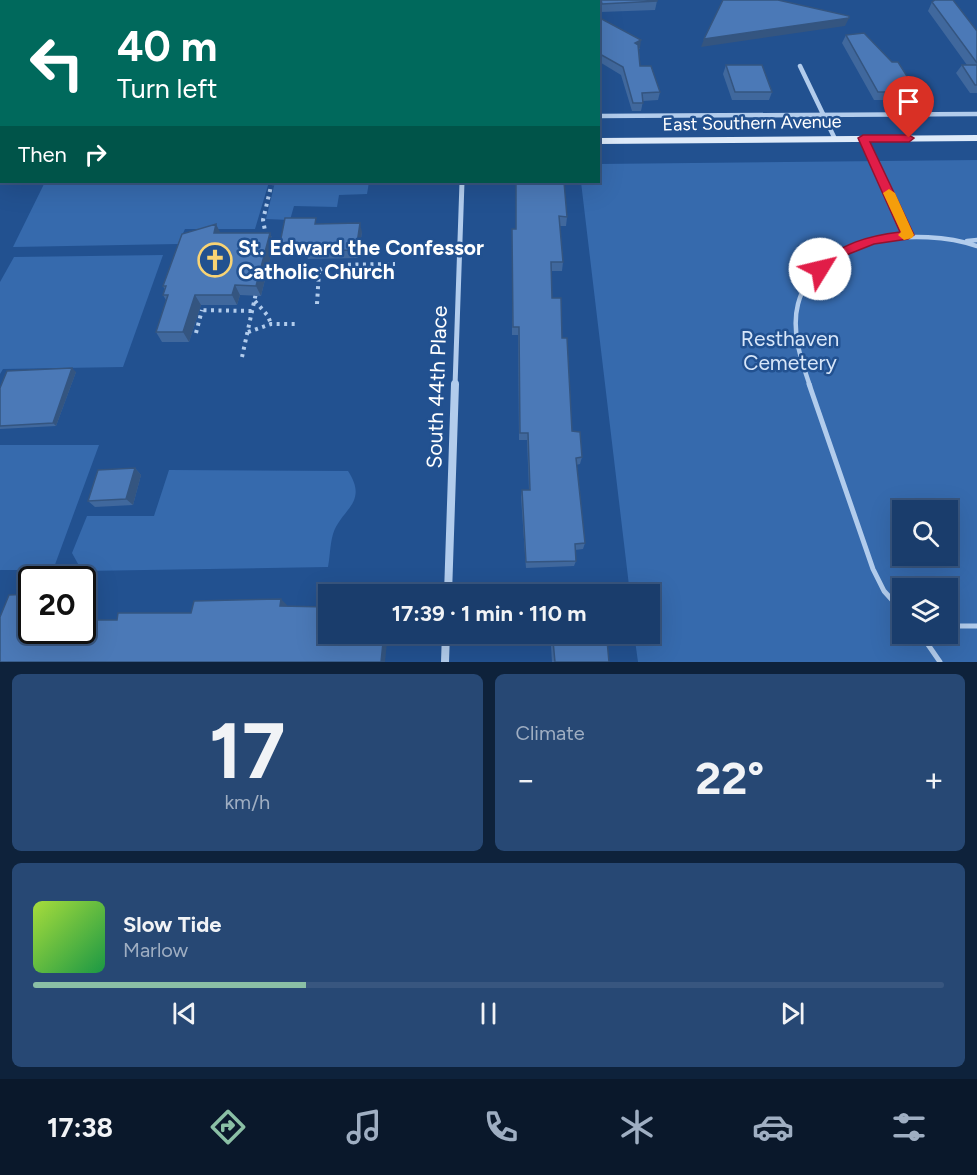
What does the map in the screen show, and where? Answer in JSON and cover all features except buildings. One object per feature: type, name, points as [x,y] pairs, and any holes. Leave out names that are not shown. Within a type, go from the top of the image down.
[{"type":"main road","name":"East Southern Avenue","points":[[600,141],[977,138]]},
{"type":"street","points":[[800,66],[835,139]]},
{"type":"street","name":"East Southern Avenue","points":[[600,116],[977,114]]},
{"type":"street","name":"South 44th Place","points":[[448,584],[462,183]]},
{"type":"street","points":[[445,662],[446,644]]},
{"type":"lane","points":[[863,138],[908,235]]},
{"type":"lane","points":[[892,600],[884,591],[873,568],[800,354],[796,312],[810,279],[839,253],[873,240],[908,235],[965,241],[977,240]]},
{"type":"lane","points":[[965,241],[977,246]]},
{"type":"lane","points":[[958,626],[977,626]]},
{"type":"lane","points":[[928,644],[940,662]]},
{"type":"path","points":[[264,246],[266,237],[262,220],[272,183]]},
{"type":"path","points":[[257,272],[258,281],[271,276],[306,275],[329,265],[395,264]]},
{"type":"path","points":[[317,304],[319,270]]},
{"type":"path","points":[[242,357],[257,291]]},
{"type":"path","points":[[255,301],[268,316],[271,324]]},
{"type":"path","points":[[192,310],[252,311]]},
{"type":"path","points":[[196,333],[202,310]]},
{"type":"path","points":[[248,332],[271,324],[297,324]]},
{"type":"green space","name":"Resthaven Cemetery","points":[[977,160],[977,662],[638,662],[636,644],[660,644],[660,584],[629,584],[581,183],[600,183],[600,164]]},
{"type":"green space","points":[[45,183],[269,183],[255,229],[185,229],[178,244],[13,247]]},
{"type":"green space","points":[[275,183],[369,183],[367,194],[339,195],[337,207],[294,206],[290,220],[266,219]]},
{"type":"green space","points":[[163,255],[123,367],[3,369],[0,374],[0,282],[14,257]]},
{"type":"green space","points":[[0,445],[99,445],[54,566],[18,566],[18,570],[0,570]]},
{"type":"green space","points":[[169,470],[348,471],[356,491],[355,498],[333,534],[328,567],[96,571],[96,566],[79,566],[72,553],[87,516],[154,516]]},
{"type":"slow traffic","points":[[889,193],[908,235],[904,235]]},
{"type":"place","name":"St. Edward the Confessor Catholic Church","points":[[215,260]]},
{"type":"route","points":[[820,269],[839,253],[873,240],[908,235],[863,138],[909,138]]}]
